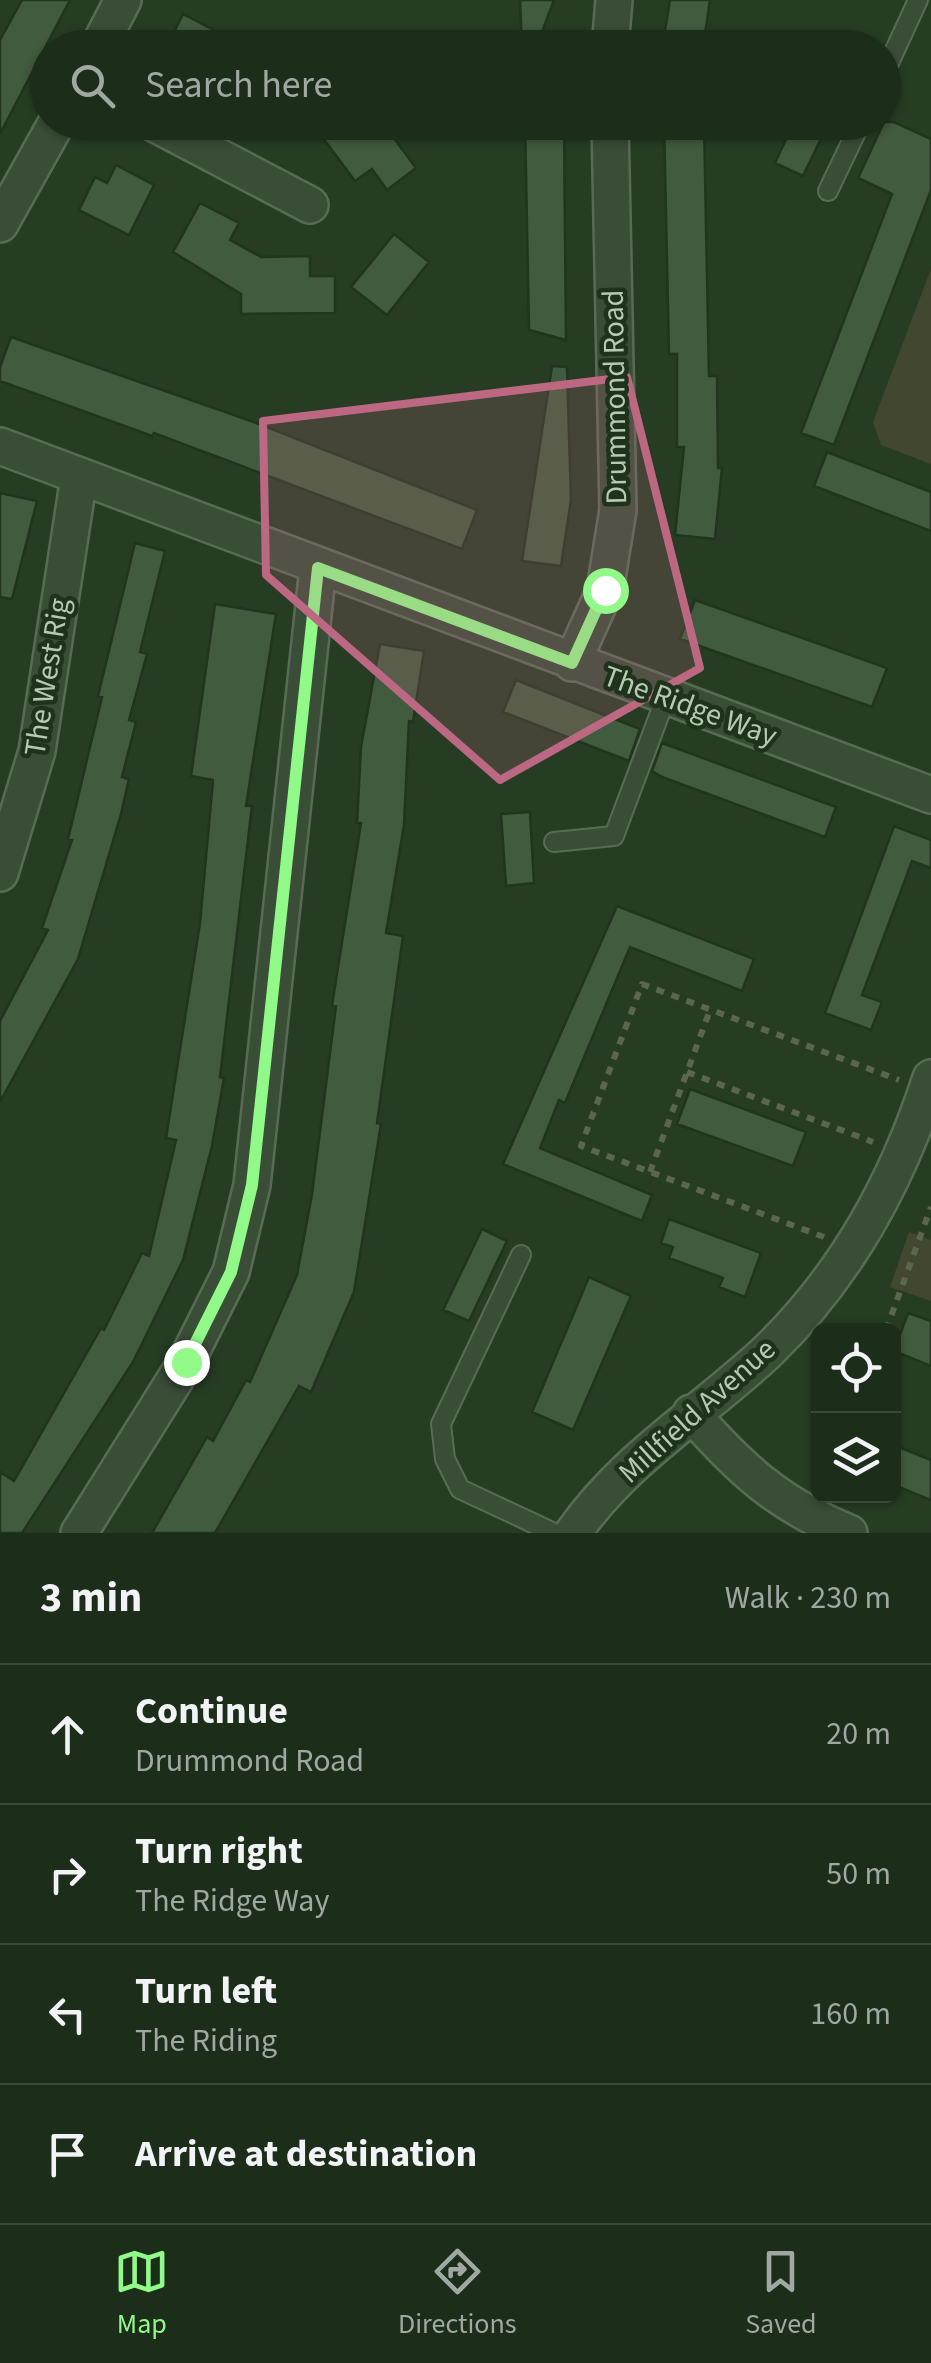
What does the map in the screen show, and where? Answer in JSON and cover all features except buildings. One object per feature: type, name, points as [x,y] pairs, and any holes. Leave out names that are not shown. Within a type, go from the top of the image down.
[{"type":"street","points":[[108,30],[124,0]]},
{"type":"street","points":[[612,30],[614,0]]},
{"type":"street","points":[[0,224],[47,140]]},
{"type":"street","points":[[186,140],[310,205]]},
{"type":"street","name":"Drummond Road","points":[[572,663],[605,590],[618,510],[610,140]]},
{"type":"street","name":"The Ridge Way","points":[[0,446],[931,795]]},
{"type":"street","name":"The West Rig","points":[[0,873],[38,751],[79,477]]},
{"type":"street","points":[[78,1533],[186,1362],[231,1272],[252,1185],[318,568]]},
{"type":"street","name":"Millfield Avenue","points":[[573,1533],[646,1451],[766,1352],[826,1289],[877,1212],[929,1085]]},
{"type":"street","points":[[691,1413],[736,1464],[777,1498],[849,1533]]},
{"type":"lane","points":[[901,37],[918,0]]},
{"type":"lane","points":[[828,191],[852,140]]},
{"type":"lane","points":[[554,842],[614,836],[666,698]]},
{"type":"lane","points":[[520,1255],[441,1424],[445,1459],[460,1489],[554,1533]]},
{"type":"path","points":[[854,1248],[581,1146],[642,984],[929,1085]]},
{"type":"path","points":[[650,1172],[710,1010]]},
{"type":"path","points":[[687,1072],[902,1152]]},
{"type":"path","points":[[889,1323],[931,1207]]},
{"type":"highlighted area","points":[[627,377],[700,668],[500,780],[266,575],[263,421]]},
{"type":"green space","points":[[931,269],[931,464],[881,445],[873,422]]},
{"type":"green space","points":[[909,1232],[931,1240],[931,1301],[890,1287]]},
{"type":"route","points":[[186,1362],[231,1272],[252,1185],[318,568],[572,663],[605,590]]}]
